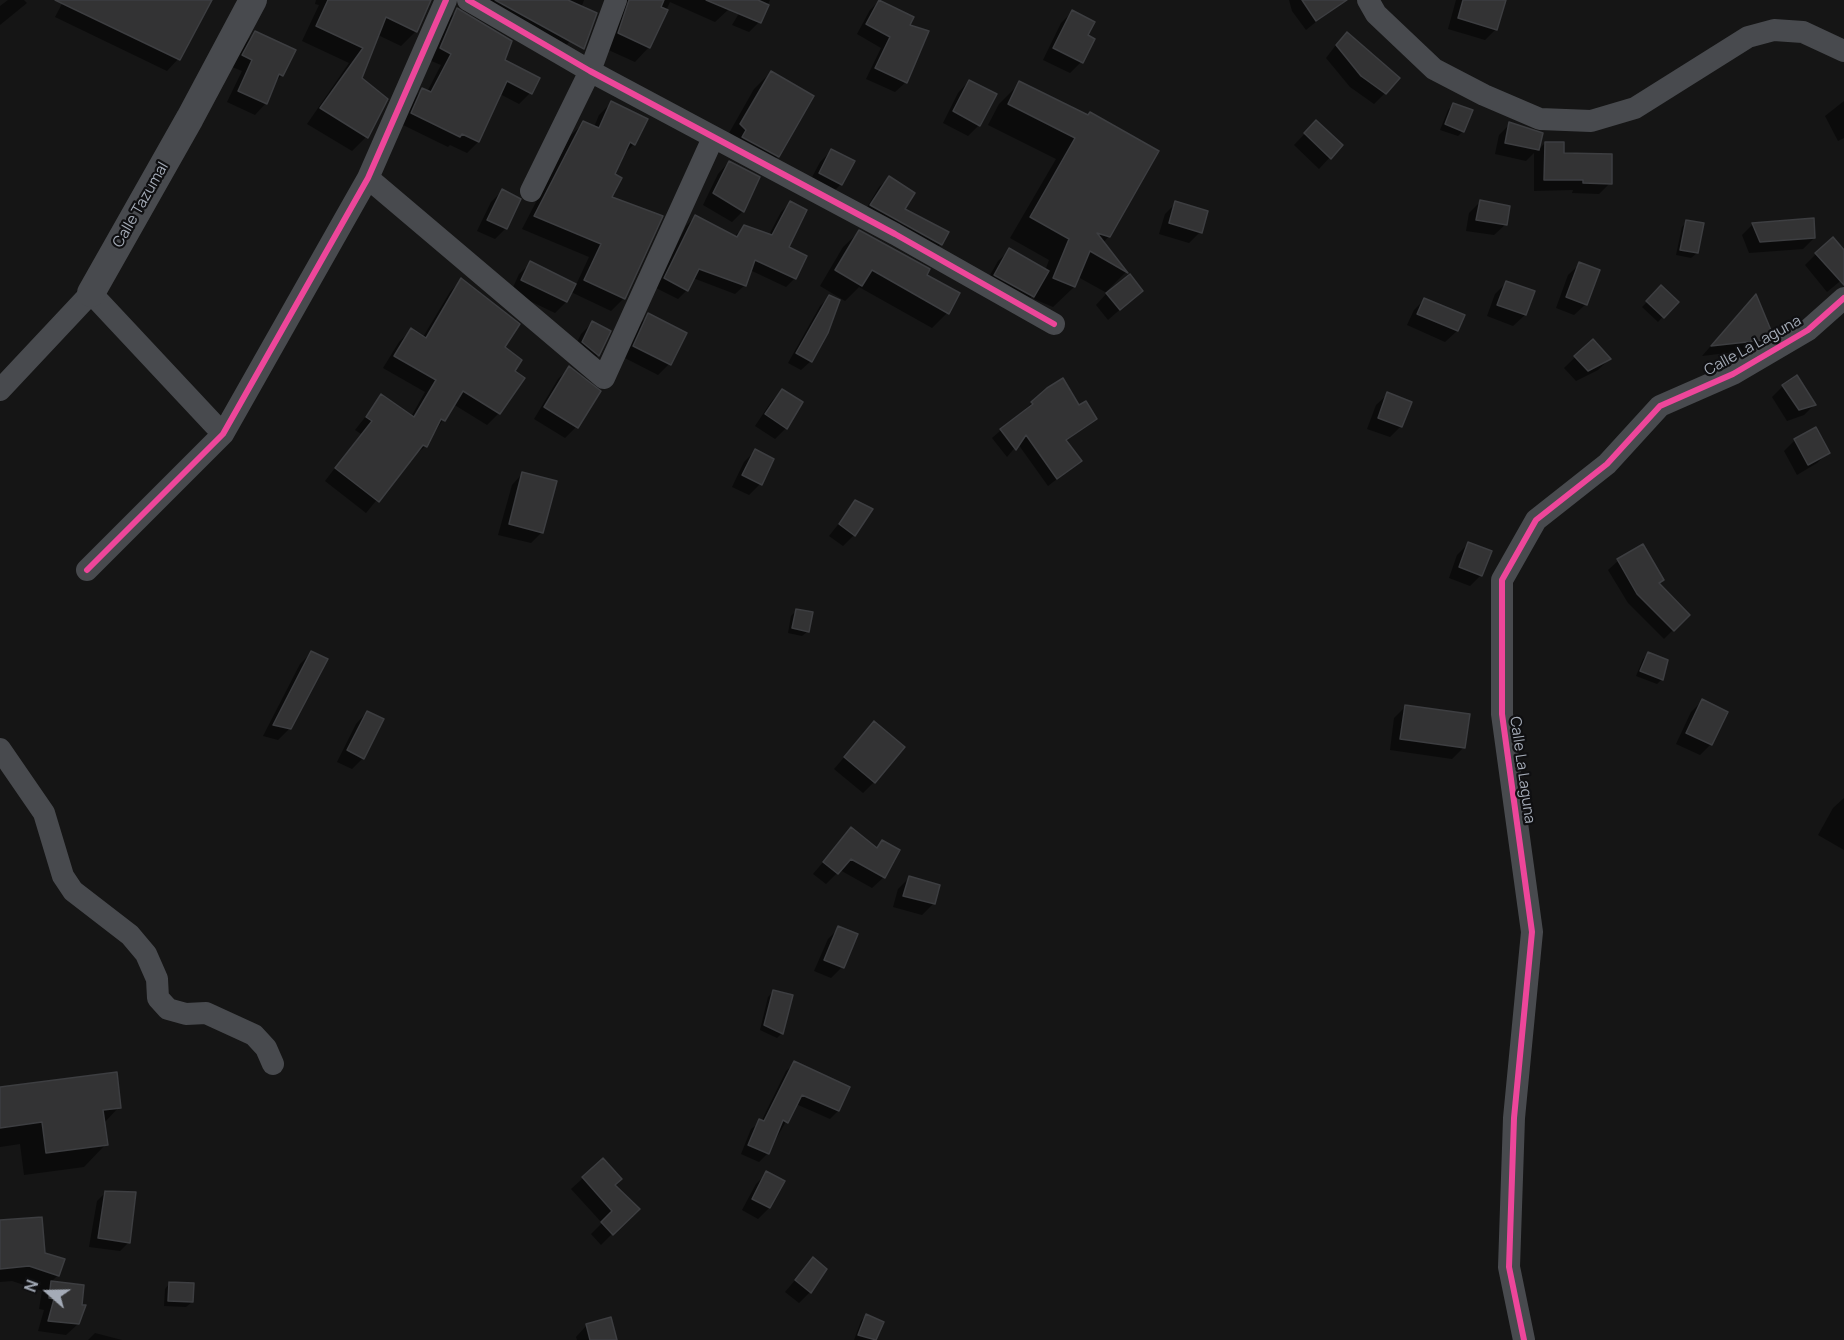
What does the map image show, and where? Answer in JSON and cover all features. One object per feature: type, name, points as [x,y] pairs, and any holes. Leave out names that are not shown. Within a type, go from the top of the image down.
[{"type":"street","name":"Calle Tazumal","points":[[0,390],[91,293],[190,118],[253,0]]},
{"type":"street","points":[[87,570],[223,434],[368,178],[446,0]]},
{"type":"street","points":[[468,0],[590,71],[895,234],[1054,324]]},
{"type":"street","points":[[531,191],[590,71],[616,0]]},
{"type":"street","points":[[1368,0],[1376,14],[1434,69],[1484,95],[1540,119],[1591,121],[1635,108],[1748,37],[1774,30],[1803,32],[1837,45],[1844,51]]},
{"type":"street","points":[[368,178],[604,378],[712,138]]},
{"type":"street","points":[[91,293],[223,434]]},
{"type":"street","name":"Calle La Laguna","points":[[1524,1340],[1509,1267],[1514,1118],[1532,932],[1502,714],[1502,580],[1536,520],[1607,464],[1660,406],[1733,374],[1808,330],[1844,298]]},
{"type":"street","points":[[0,749],[44,813],[63,876],[73,891],[130,935],[146,954],[157,979],[158,998],[168,1009],[186,1014],[206,1013],[254,1035],[266,1048],[273,1064]]},
{"type":"building","points":[[55,0],[212,0],[180,60]]},
{"type":"building","points":[[328,0],[431,0],[417,32],[386,17],[362,78],[388,99],[368,138],[320,108],[363,48],[316,26]]},
{"type":"building","points":[[495,0],[568,0],[597,13],[584,49]]},
{"type":"building","points":[[629,0],[664,0],[661,7],[668,10],[650,48],[618,33]]},
{"type":"building","points":[[706,0],[758,0],[769,5],[761,23]]},
{"type":"building","points":[[879,0],[914,17],[910,25],[929,31],[907,83],[875,68],[890,37],[866,24]]},
{"type":"building","points":[[1302,0],[1347,0],[1316,21]]},
{"type":"building","points":[[1463,0],[1506,0],[1497,30],[1458,18]]},
{"type":"building","points":[[457,8],[512,41],[505,60],[540,78],[532,94],[507,81],[479,142],[462,134],[460,137],[411,113],[422,88],[431,92],[451,54],[440,48]]},
{"type":"building","points":[[1072,10],[1095,22],[1088,35],[1095,39],[1083,63],[1053,48]]},
{"type":"building","points":[[255,31],[296,50],[283,76],[279,74],[267,104],[238,91],[252,60],[242,55]]},
{"type":"building","points":[[1347,32],[1400,78],[1386,94],[1361,76],[1336,45]]},
{"type":"building","points":[[771,71],[814,96],[779,157],[742,137],[746,130],[740,124]]},
{"type":"building","points":[[969,80],[997,94],[980,126],[953,111]]},
{"type":"building","points":[[1019,81],[1088,115],[1090,112],[1159,151],[1110,237],[1097,233],[1128,273],[1090,251],[1075,287],[1053,278],[1069,239],[1030,217],[1075,138],[1008,104]]},
{"type":"building","points":[[611,101],[648,119],[635,145],[630,142],[615,174],[622,178],[612,197],[663,216],[625,299],[584,280],[601,244],[534,216],[583,121],[599,128]]},
{"type":"building","points":[[1453,103],[1473,110],[1464,132],[1445,124]]},
{"type":"building","points":[[1316,120],[1343,145],[1331,159],[1304,133]]},
{"type":"building","points":[[1509,122],[1543,133],[1539,150],[1505,143]]},
{"type":"building","points":[[1545,142],[1564,142],[1564,153],[1612,154],[1612,184],[1583,183],[1583,180],[1544,180]]},
{"type":"building","points":[[831,149],[855,161],[842,185],[819,173]]},
{"type":"building","points":[[729,161],[760,177],[744,212],[713,193]]},
{"type":"building","points":[[889,176],[915,193],[905,209],[949,232],[942,245],[870,205]]},
{"type":"building","points":[[502,189],[521,199],[507,229],[487,220]]},
{"type":"building","points":[[1480,200],[1510,206],[1507,225],[1476,220]]},
{"type":"building","points":[[790,201],[807,210],[789,247],[807,256],[796,279],[755,260],[746,286],[699,269],[688,291],[664,278],[695,215],[737,237],[744,225],[772,235]]},
{"type":"building","points":[[1175,201],[1208,211],[1202,233],[1169,223]]},
{"type":"building","points":[[1814,218],[1815,238],[1760,242],[1752,223]]},
{"type":"building","points":[[1686,220],[1704,223],[1698,253],[1680,250]]},
{"type":"building","points":[[859,230],[930,269],[927,275],[960,293],[949,314],[872,270],[862,286],[835,270]]},
{"type":"building","points":[[1833,237],[1844,250],[1844,285],[1815,253]]},
{"type":"building","points":[[1009,248],[1049,271],[1034,297],[994,275]]},
{"type":"building","points":[[530,261],[576,284],[567,302],[521,280]]},
{"type":"building","points":[[1579,262],[1600,270],[1587,305],[1566,297]]},
{"type":"building","points":[[1130,274],[1143,291],[1120,310],[1106,293]]},
{"type":"building","points":[[461,278],[520,324],[505,347],[522,360],[515,371],[525,378],[500,414],[463,391],[445,421],[441,419],[427,447],[423,445],[379,502],[335,468],[372,421],[366,417],[381,394],[414,417],[436,380],[394,356],[411,328],[426,338]]},
{"type":"building","points":[[1506,281],[1535,291],[1526,315],[1497,305]]},
{"type":"building","points":[[1661,285],[1679,302],[1664,318],[1646,301]]},
{"type":"building","points":[[1756,294],[1773,335],[1765,340],[1711,346]]},
{"type":"building","points":[[829,295],[840,300],[828,333],[812,362],[796,353]]},
{"type":"building","points":[[1424,298],[1465,315],[1458,331],[1417,314]]},
{"type":"building","points":[[648,313],[687,333],[671,365],[633,346]]},
{"type":"building","points":[[592,321],[611,331],[599,356],[582,342]]},
{"type":"building","points":[[1593,339],[1611,359],[1588,371],[1574,356]]},
{"type":"building","points":[[569,366],[601,391],[578,428],[544,407]]},
{"type":"building","points":[[1797,375],[1816,405],[1799,410],[1782,385]]},
{"type":"building","points":[[1063,378],[1079,405],[1086,401],[1097,419],[1066,440],[1082,461],[1057,479],[1026,435],[1016,450],[1000,429],[1033,404],[1031,402],[1047,388]]},
{"type":"building","points":[[782,389],[803,402],[787,429],[765,414]]},
{"type":"building","points":[[1387,392],[1412,402],[1402,427],[1378,418]]},
{"type":"building","points":[[1816,427],[1830,453],[1808,465],[1794,439]]},
{"type":"building","points":[[755,449],[774,459],[762,485],[742,475]]},
{"type":"building","points":[[522,472],[557,481],[543,533],[509,524]]},
{"type":"building","points":[[855,500],[873,509],[855,536],[839,524]]},
{"type":"building","points":[[1468,542],[1492,551],[1482,576],[1459,567]]},
{"type":"building","points":[[1643,544],[1664,580],[1659,583],[1690,615],[1674,631],[1637,594],[1617,559]]},
{"type":"building","points":[[796,609],[813,612],[809,632],[792,628]]},
{"type":"building","points":[[311,651],[328,659],[291,729],[273,725]]},
{"type":"building","points":[[1648,652],[1668,660],[1663,680],[1640,671]]},
{"type":"building","points":[[1702,699],[1728,712],[1712,745],[1686,733]]},
{"type":"building","points":[[1405,705],[1470,714],[1465,748],[1400,739]]},
{"type":"building","points":[[367,711],[384,719],[364,759],[347,750]]},
{"type":"building","points":[[874,721],[905,747],[875,783],[844,757]]},
{"type":"building","points":[[851,827],[877,848],[882,840],[900,850],[885,878],[851,859],[838,874],[823,862]]},
{"type":"building","points":[[909,876],[940,885],[935,904],[903,896]]},
{"type":"building","points":[[838,926],[858,934],[844,968],[824,960]]},
{"type":"building","points":[[773,990],[793,995],[783,1034],[764,1025]]},
{"type":"building","points":[[794,1061],[850,1087],[839,1111],[802,1095],[788,1123],[783,1120],[769,1154],[748,1145],[759,1119],[764,1121]]},
{"type":"building","points":[[117,1072],[121,1108],[103,1110],[108,1145],[46,1153],[42,1122],[0,1128],[0,1087]]},
{"type":"building","points":[[603,1158],[622,1179],[615,1185],[640,1209],[613,1235],[601,1222],[612,1211],[582,1177]]},
{"type":"building","points":[[766,1171],[785,1181],[770,1208],[752,1199]]},
{"type":"building","points":[[105,1191],[136,1192],[130,1243],[98,1238]]},
{"type":"building","points":[[42,1217],[45,1253],[65,1259],[59,1276],[29,1266],[0,1269],[0,1220]]},
{"type":"building","points":[[813,1257],[827,1269],[811,1293],[795,1280]]},
{"type":"building","points":[[51,1281],[84,1285],[82,1305],[86,1305],[79,1324],[48,1321],[54,1299],[49,1298]]},
{"type":"building","points":[[169,1282],[194,1283],[193,1302],[168,1301]]},
{"type":"building","points":[[866,1314],[884,1322],[876,1340],[858,1335]]},
{"type":"building","points":[[611,1317],[617,1340],[590,1340],[586,1324]]},
{"type":"cycle path","points":[[87,570],[223,434],[368,178],[446,0]]},
{"type":"cycle path","points":[[468,0],[590,71],[895,234],[1054,324]]},
{"type":"cycle path","points":[[1524,1340],[1509,1267],[1514,1118],[1532,932],[1502,714],[1502,580],[1536,520],[1607,464],[1660,406],[1733,374],[1808,330],[1844,298]]}]
